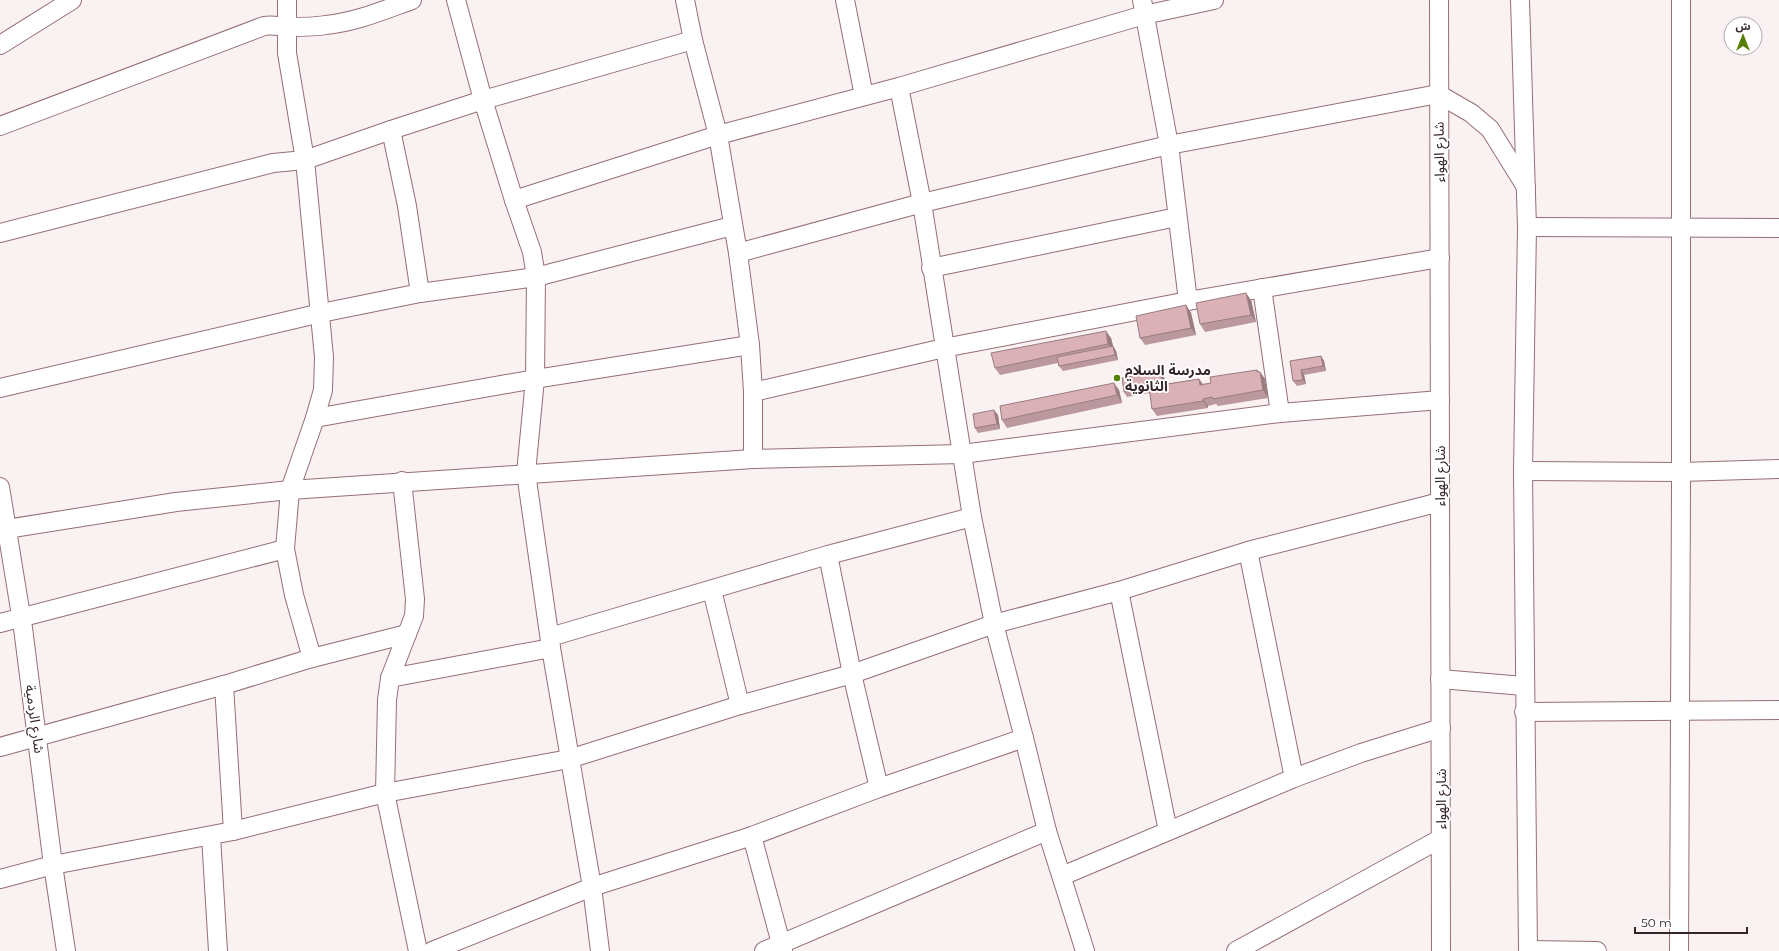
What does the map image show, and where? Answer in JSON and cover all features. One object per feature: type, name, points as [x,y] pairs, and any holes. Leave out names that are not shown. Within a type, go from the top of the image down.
[{"type":"street","points":[[0,45],[72,0]]},
{"type":"street","points":[[287,0],[287,53],[305,160],[321,313],[325,373],[323,390],[315,418],[290,490],[285,549],[294,595],[312,658]]},
{"type":"street","points":[[0,126],[264,26],[270,25],[288,27],[338,23],[379,12],[412,0]]},
{"type":"street","points":[[456,0],[483,100],[532,252],[536,277],[534,379],[526,473],[550,643],[592,887],[600,951]]},
{"type":"street","points":[[685,0],[693,40],[718,136],[732,226],[738,253],[750,345],[753,392],[753,459]]},
{"type":"street","points":[[845,0],[864,96]]},
{"type":"street","points":[[514,200],[718,136],[899,87],[1143,7],[1214,0]]},
{"type":"street","name":"شارع الهواء","points":[[1439,0],[1438,94],[1440,258],[1441,728],[1439,950]]},
{"type":"street","points":[[1520,0],[1527,227],[1523,471],[1524,712],[1528,950],[1597,951]]},
{"type":"street","points":[[1679,951],[1682,229],[1681,0]]},
{"type":"street","points":[[1143,7],[1169,145],[1188,301]]},
{"type":"street","points":[[0,233],[273,163],[305,160],[483,100],[693,40]]},
{"type":"street","points":[[899,87],[922,204],[931,268],[972,517],[994,624],[1047,831],[1062,876],[1081,950]]},
{"type":"street","points":[[738,253],[922,204],[1169,145],[1438,94],[1471,114],[1490,129],[1526,187]]},
{"type":"street","points":[[391,130],[407,206],[420,293]]},
{"type":"street","points":[[931,268],[1177,217]]},
{"type":"street","points":[[0,388],[321,313],[420,293],[536,277],[732,226]]},
{"type":"street","points":[[1527,227],[1682,229],[1779,228]]},
{"type":"street","points":[[753,392],[944,348],[1188,301],[1440,258]]},
{"type":"street","points":[[1262,288],[1280,413]]},
{"type":"street","points":[[315,418],[534,379],[750,345]]},
{"type":"street","points":[[3,530],[176,502],[290,490],[402,481],[753,459],[962,454],[1280,413],[1440,400]]},
{"type":"street","points":[[1523,471],[1681,472],[1779,469]]},
{"type":"street","points":[[402,481],[415,599],[414,616],[390,678],[387,700],[385,793],[418,951]]},
{"type":"street","name":"شارع الردمية","points":[[0,487],[3,530],[21,616],[38,737],[53,865],[66,951]]},
{"type":"street","points":[[0,879],[53,865],[211,836],[385,793],[569,759],[740,705],[852,674],[994,624],[1119,591],[1248,551],[1440,502]]},
{"type":"street","points":[[390,678],[550,643],[712,590],[828,555],[972,517]]},
{"type":"street","points":[[0,623],[21,616],[285,549]]},
{"type":"street","points":[[1248,551],[1294,778]]},
{"type":"street","points":[[828,555],[852,674],[879,788]]},
{"type":"street","points":[[712,590],[740,705]]},
{"type":"street","points":[[1119,591],[1168,831]]},
{"type":"street","points":[[0,747],[224,685],[312,658],[407,634]]},
{"type":"street","points":[[1440,680],[1524,686]]},
{"type":"street","points":[[224,685],[233,831]]},
{"type":"street","points":[[1524,712],[1680,712],[1779,710]]},
{"type":"street","points":[[1062,876],[1294,778],[1361,753],[1441,728]]},
{"type":"street","points":[[432,951],[592,887],[752,836],[879,788],[1024,738]]},
{"type":"street","points":[[764,951],[782,948],[1047,831]]},
{"type":"street","points":[[211,836],[218,951]]},
{"type":"street","points":[[752,836],[782,948]]},
{"type":"street","points":[[1236,951],[1440,840]]},
{"type":"building","points":[[1246,293],[1251,315],[1200,324],[1196,303]]},
{"type":"building","points":[[1186,305],[1191,328],[1140,338],[1136,316]]},
{"type":"building","points":[[1106,331],[1108,344],[995,368],[991,353]]},
{"type":"building","points":[[1113,346],[1115,355],[1059,366],[1057,357]]},
{"type":"building","points":[[1321,356],[1323,366],[1301,370],[1303,380],[1293,381],[1290,361]]},
{"type":"building","points":[[1257,370],[1257,372],[1260,372],[1263,390],[1213,399],[1212,397],[1203,399],[1203,401],[1152,409],[1149,387],[1199,379],[1200,385],[1211,383],[1210,377]]},
{"type":"building","points":[[1160,371],[1163,385],[1124,392],[1122,378]]},
{"type":"building","points":[[1114,383],[1117,395],[1002,420],[1000,406]]},
{"type":"building","points":[[994,410],[997,424],[975,428],[973,414]]},
{"type":"place","name":"مدرسة السلام الثانوية","points":[[1117,378]]}]
